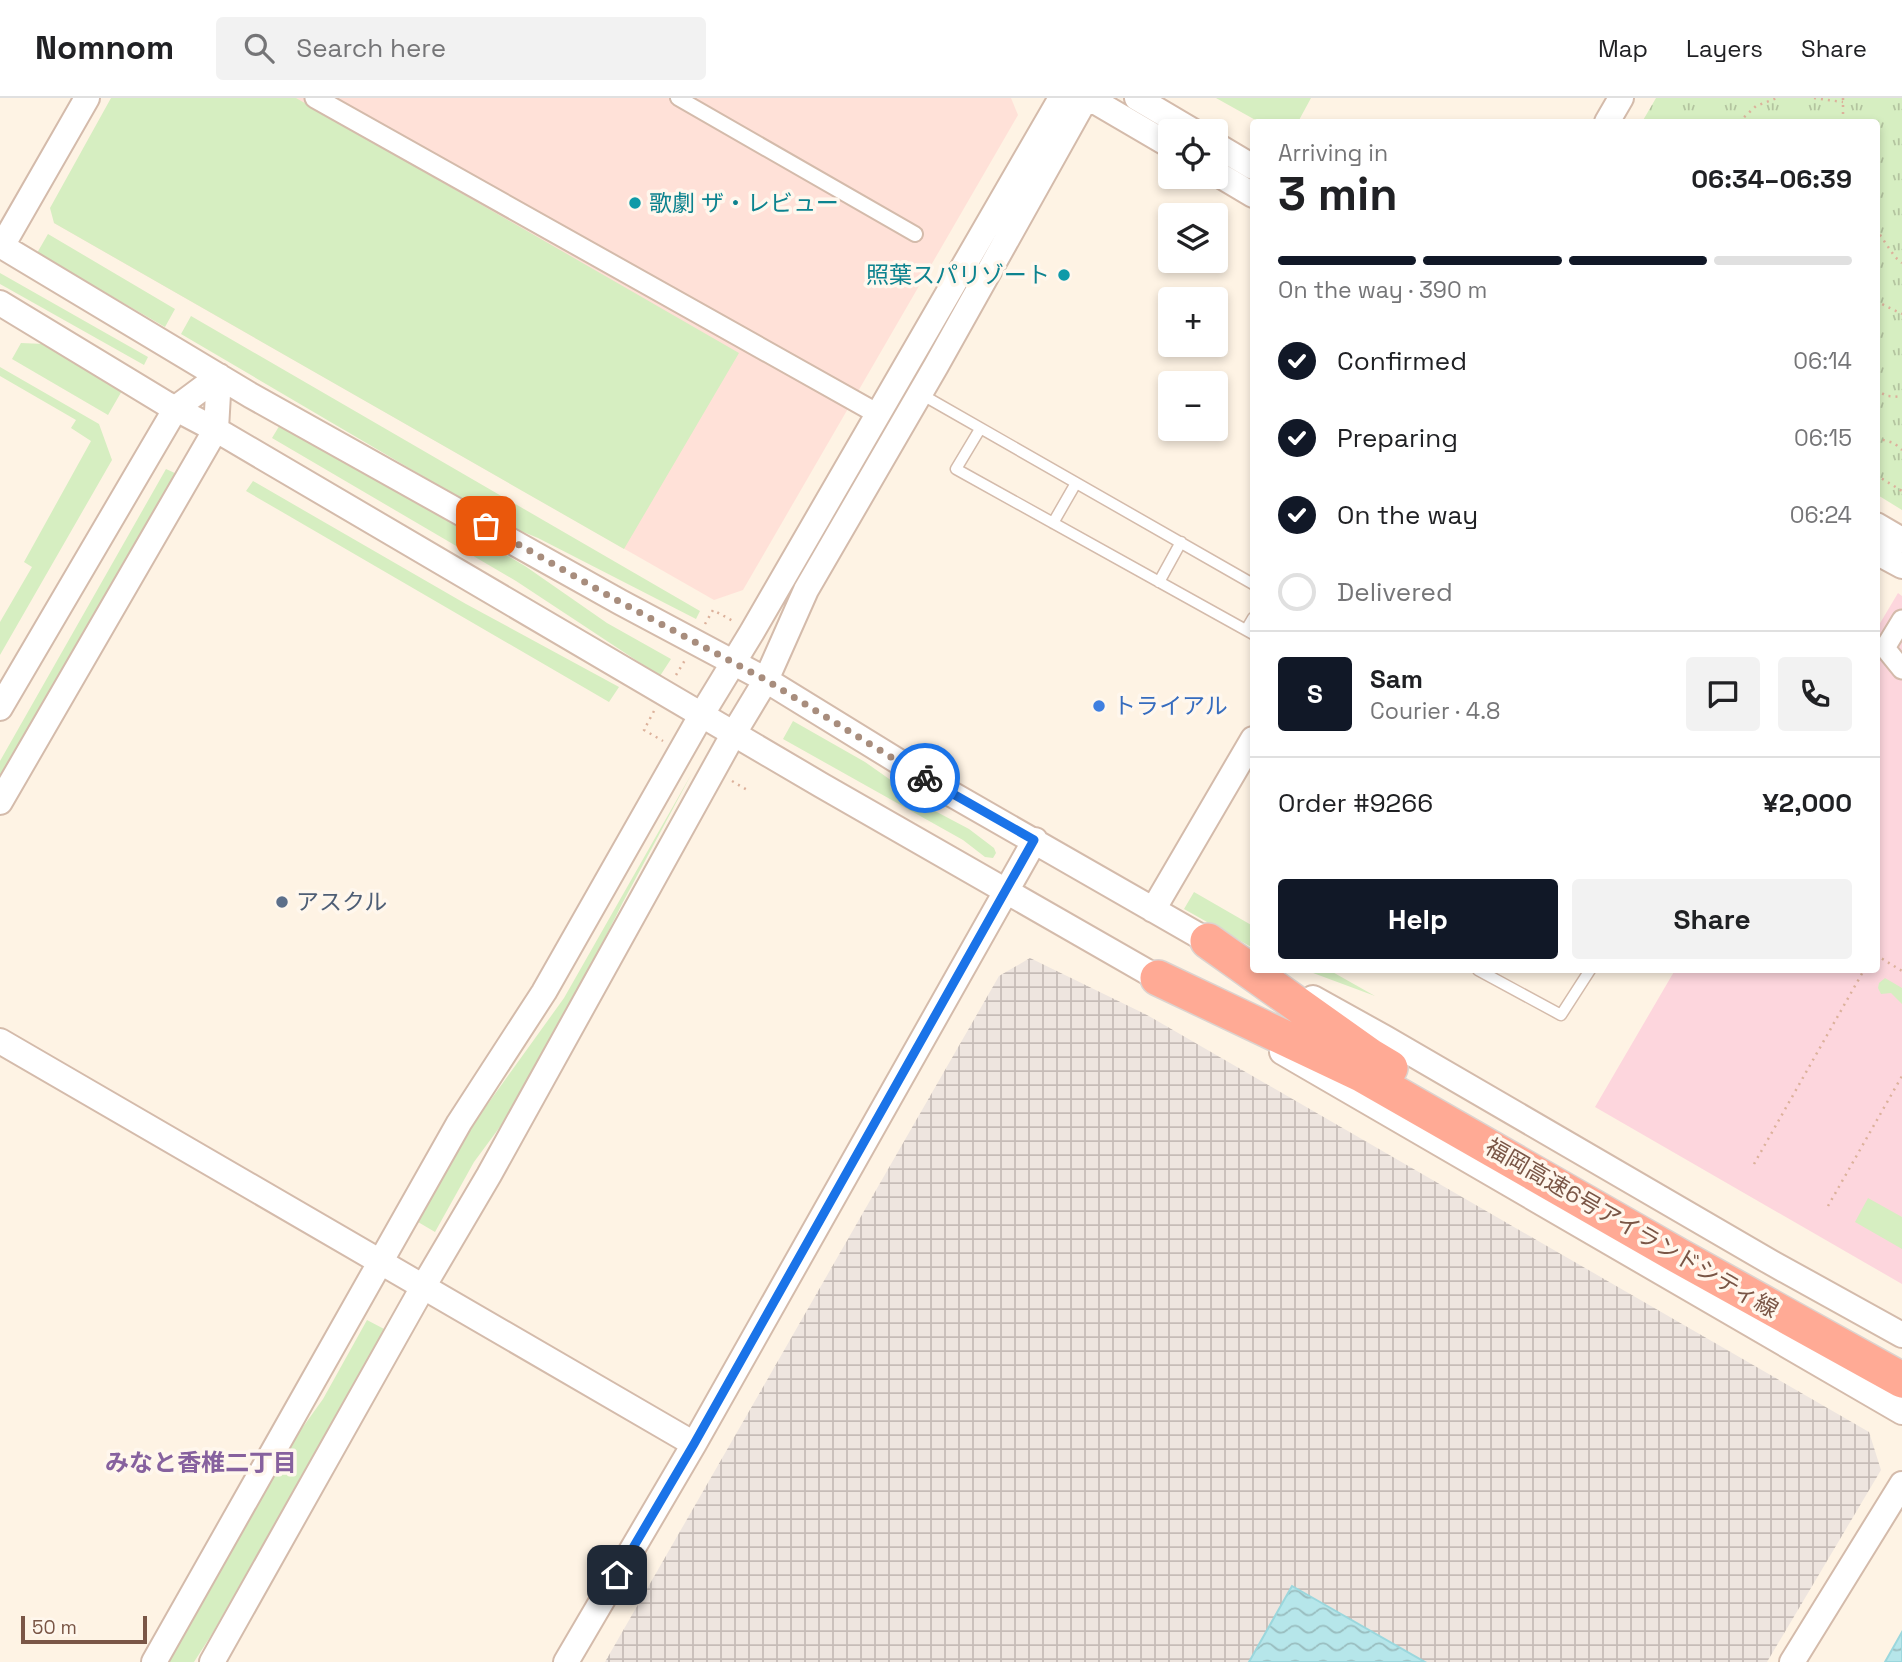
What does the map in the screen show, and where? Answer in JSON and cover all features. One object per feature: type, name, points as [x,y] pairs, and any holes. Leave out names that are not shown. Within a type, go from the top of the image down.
[{"type":"highway","points":[[1208,941],[1366,1065]]},
{"type":"highway","points":[[1158,978],[1366,1065]]},
{"type":"highway","name":"福岡高速6号アイランドシティ線","points":[[1366,1065],[1603,1201],[1902,1357]]},
{"type":"highway","name":"福岡高速6号アイランドシティ線","points":[[1603,1201],[1677,1255],[1902,1380]]},
{"type":"street","points":[[87,98],[1,246],[219,376],[620,602],[766,680],[948,792],[1250,964]]},
{"type":"street","points":[[315,98],[878,414]]},
{"type":"street","points":[[678,98],[915,234]]},
{"type":"street","points":[[154,1662],[459,1123],[544,992],[702,714],[1061,98]]},
{"type":"street","points":[[212,1662],[766,680],[806,590],[1088,98],[1158,138]]},
{"type":"street","points":[[1137,98],[1173,119]]},
{"type":"street","points":[[1609,119],[1621,98]]},
{"type":"street","points":[[1228,152],[1250,165]]},
{"type":"street","points":[[1228,180],[1250,193]]},
{"type":"street","points":[[0,303],[1007,893],[1158,978],[1353,1095],[1902,1412]]},
{"type":"street","points":[[0,708],[176,408],[219,376]]},
{"type":"street","points":[[0,802],[216,429],[219,376]]},
{"type":"street","points":[[1880,527],[1902,540]]},
{"type":"street","points":[[1880,554],[1902,566]]},
{"type":"street","points":[[1902,620],[1888,648],[1902,669]]},
{"type":"street","points":[[1153,910],[1250,744]]},
{"type":"street","points":[[566,1662],[694,1444],[1007,893],[1034,840]]},
{"type":"street","points":[[1266,973],[1385,1038],[1772,1263],[1902,1335]]},
{"type":"street","points":[[0,1041],[694,1444]]},
{"type":"street","points":[[1792,1662],[1902,1484]]},
{"type":"lane","points":[[919,393],[1250,582]]},
{"type":"lane","points":[[981,429],[956,469],[1249,632]]},
{"type":"lane","points":[[1053,523],[1076,483]]},
{"type":"lane","points":[[1159,582],[1181,542]]},
{"type":"lane","points":[[1484,973],[1561,1015],[1588,973]]},
{"type":"path","points":[[1742,119],[1756,106],[1777,98]]},
{"type":"path","points":[[1814,98],[1843,100],[1843,119]]},
{"type":"path","points":[[1881,237],[1902,263]]},
{"type":"path","points":[[1880,304],[1902,314]]},
{"type":"path","points":[[1880,393],[1887,397],[1902,397]]},
{"type":"path","points":[[1880,439],[1894,443],[1902,450]]},
{"type":"path","points":[[1880,477],[1902,491]]},
{"type":"path","points":[[1880,958],[1902,971]]},
{"type":"path","points":[[1754,1164],[1862,973]]},
{"type":"path","points":[[1828,1206],[1902,1076]]},
{"type":"shaded area","points":[[113,98],[1011,98],[1018,115],[743,590],[714,600],[54,223]]},
{"type":"shaded area","points":[[1898,593],[1902,596],[1902,1284],[1595,1107],[1673,973],[1880,973],[1880,623]]},
{"type":"shaded area","points":[[1030,958],[1147,1015],[1869,1432],[1881,1470],[1767,1662],[1425,1662],[1292,1586],[1249,1662],[605,1662],[999,976]]},
{"type":"green space","points":[[111,98],[296,98],[739,353],[624,549],[54,223],[50,208]]},
{"type":"green space","points":[[1216,98],[1311,98],[1300,119],[1254,119]]},
{"type":"green space","points":[[1656,98],[1902,98],[1902,510],[1880,496],[1880,119],[1644,119]]},
{"type":"green space","points":[[48,234],[175,309],[165,327],[37,253]]},
{"type":"green space","points":[[0,273],[148,357],[144,365],[0,284]]},
{"type":"green space","points":[[191,316],[700,611],[696,619],[538,538],[506,525],[181,334]]},
{"type":"green space","points":[[944,319],[949,322],[879,443],[874,439]]},
{"type":"green space","points":[[21,343],[44,344],[123,389],[108,415],[12,359]]},
{"type":"green space","points":[[0,367],[99,424],[112,460],[0,655],[0,622],[32,567],[24,562],[91,441],[71,428],[76,420],[0,376]]},
{"type":"green space","points":[[281,423],[525,566],[607,623],[671,659],[660,676],[516,581],[272,438]]},
{"type":"green space","points":[[166,469],[179,475],[0,783],[0,761]]},
{"type":"green space","points":[[253,481],[466,604],[619,687],[609,702],[246,491]]},
{"type":"green space","points":[[793,721],[865,762],[935,811],[969,829],[994,848],[996,853],[993,858],[985,857],[963,840],[783,739]]},
{"type":"green space","points":[[692,773],[572,1004],[511,1112],[474,1162],[435,1232],[418,1222],[469,1130],[564,998]]},
{"type":"green space","points":[[1194,892],[1250,924],[1250,946],[1184,909]]},
{"type":"green space","points":[[1313,973],[1334,973],[1375,996]]},
{"type":"green space","points":[[1885,978],[1902,988],[1902,1004],[1891,993],[1881,994],[1879,983]]},
{"type":"green space","points":[[1868,1198],[1902,1217],[1902,1249],[1855,1222]]},
{"type":"green space","points":[[367,1320],[386,1330],[212,1634],[194,1662],[168,1662],[290,1445],[323,1399]]},
{"type":"water","points":[[1292,1586],[1425,1662],[1249,1662]]},
{"type":"water","points":[[1902,1632],[1902,1662],[1885,1662]]},
{"type":"way so far","points":[[486,526],[766,680],[925,778]]},
{"type":"place","name":"歌劇 ザ・レビュー","points":[[635,203]]},
{"type":"place","name":"照葉スパリゾート","points":[[1064,275]]},
{"type":"place","name":"トライアル","points":[[1099,706]]},
{"type":"place","name":"アスクル","points":[[282,902]]},
{"type":"district","name":"みなと香椎二丁目","points":[[201,1463]]},
{"type":"route","points":[[617,1575],[1007,893],[1034,840],[925,778]]}]
